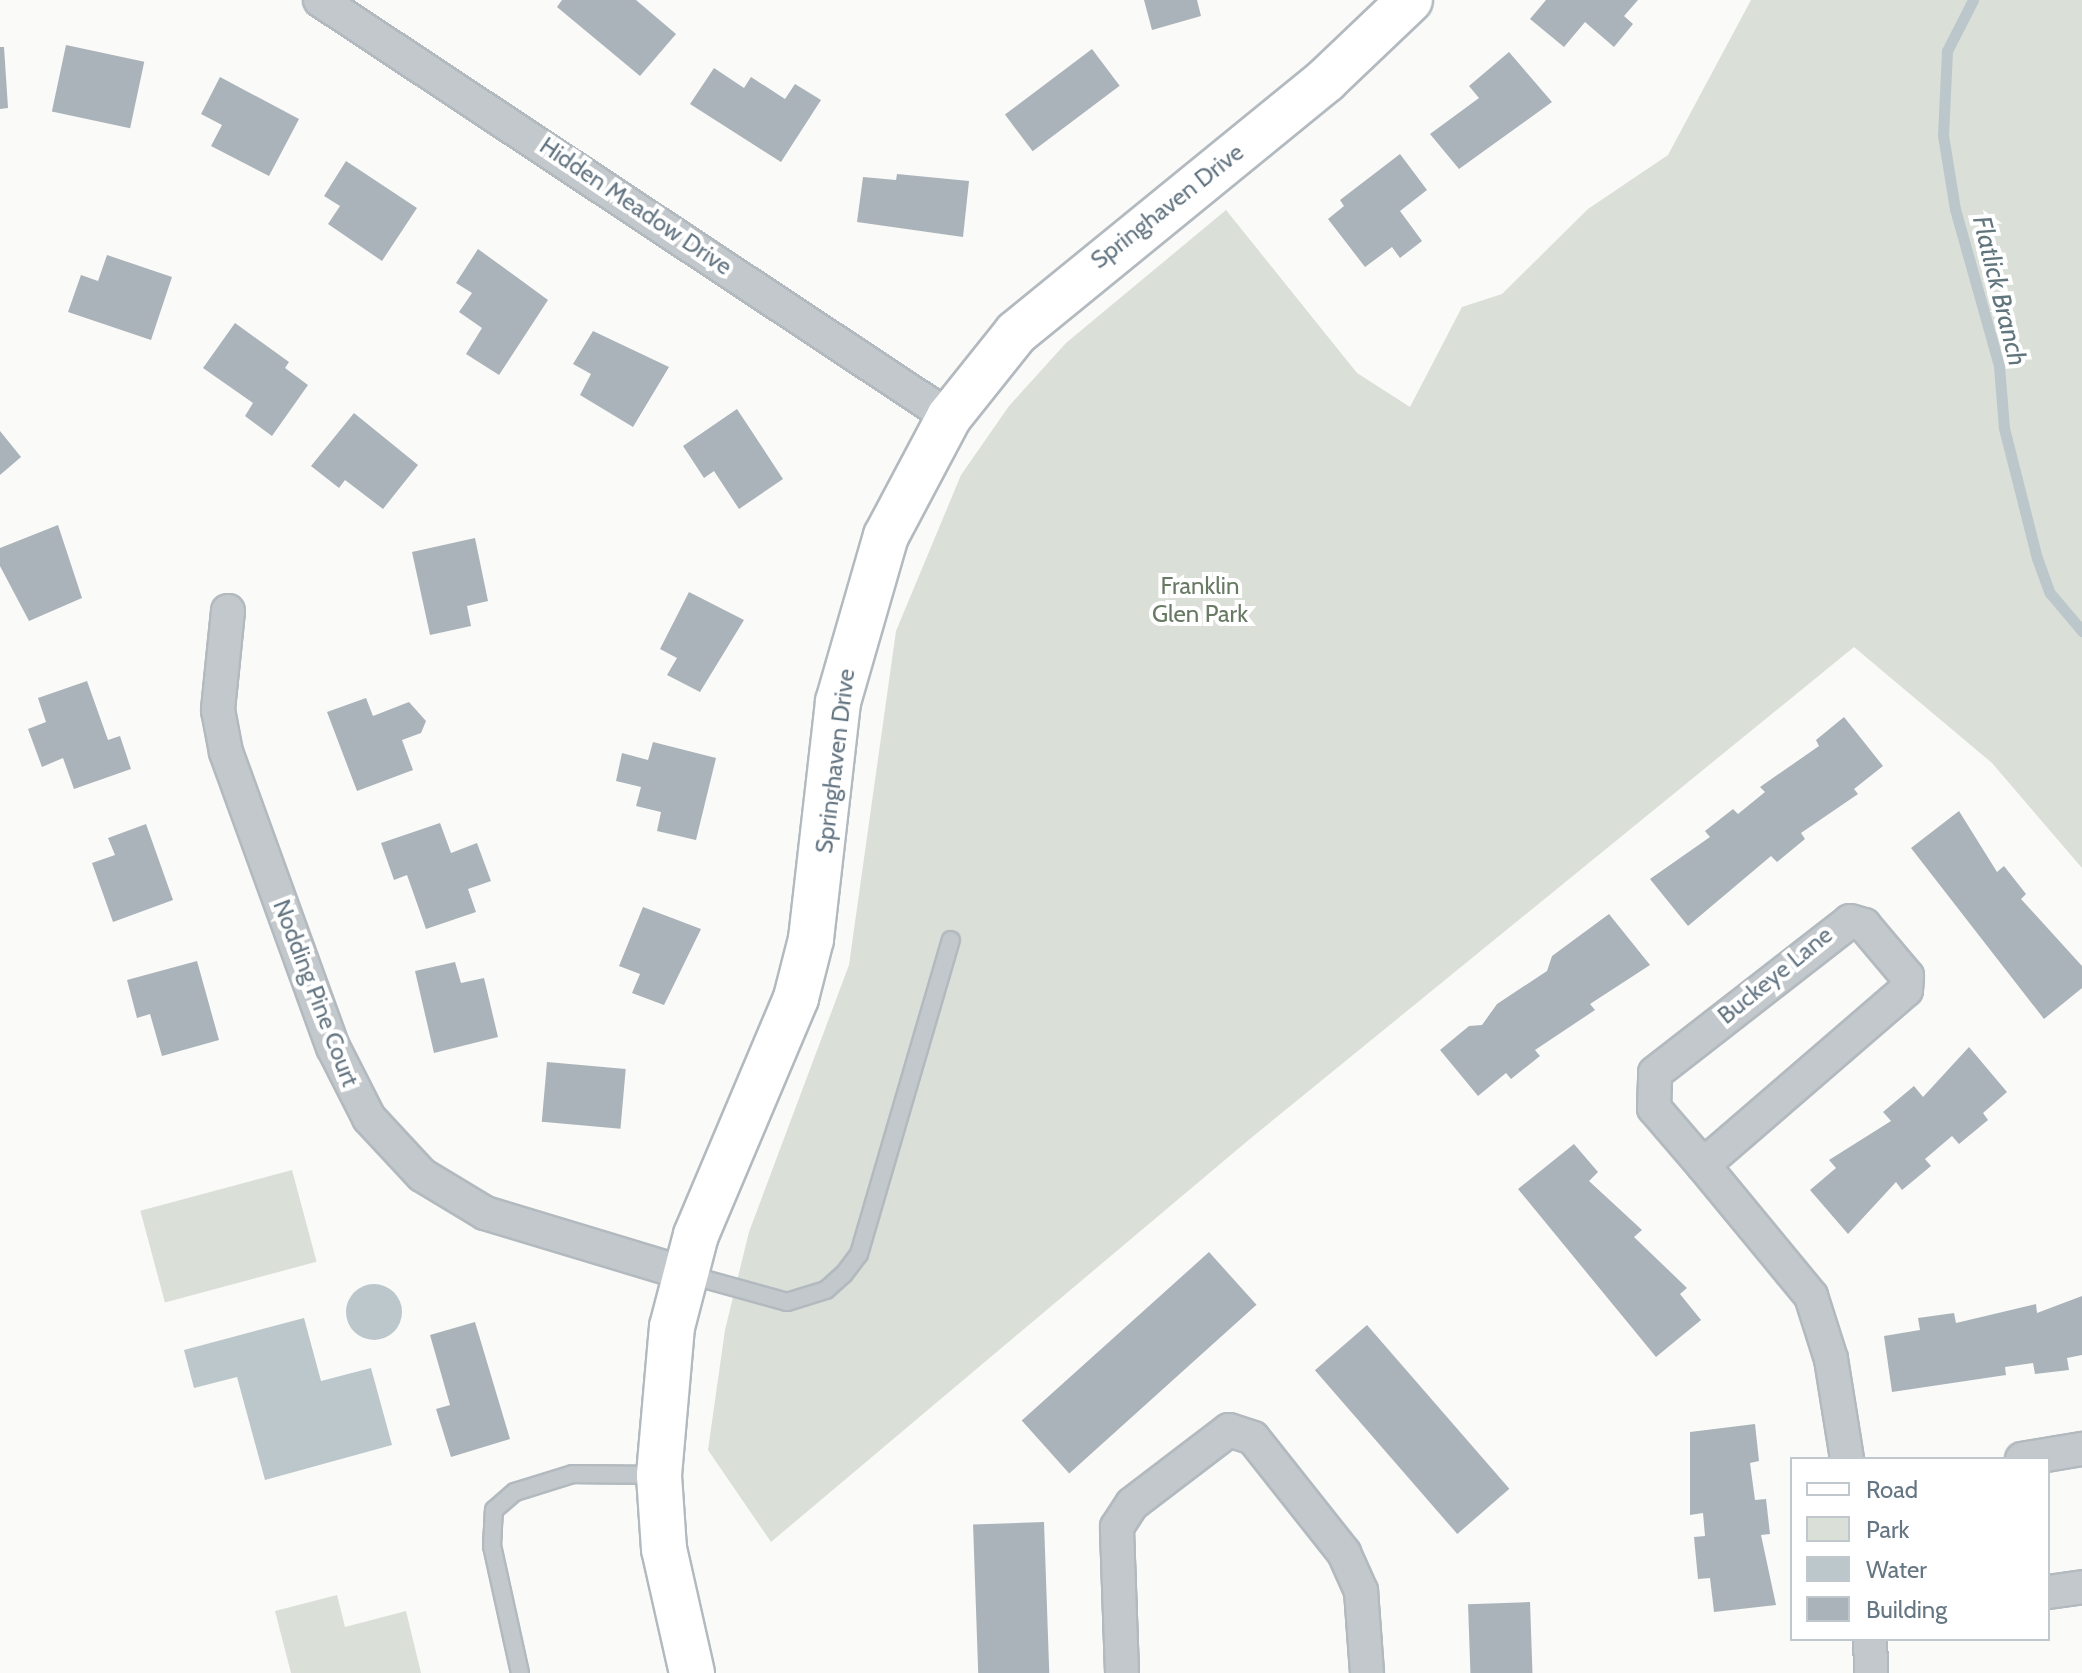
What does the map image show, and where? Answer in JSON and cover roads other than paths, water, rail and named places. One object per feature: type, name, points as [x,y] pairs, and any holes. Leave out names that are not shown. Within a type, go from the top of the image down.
[{"type":"street","name":"Hidden Meadow Drive","points":[[320,0],[949,417]]},
{"type":"street","name":"Springhaven Drive","points":[[692,1673],[664,1549],[659,1475],[684,1273],[796,998],[811,939],[838,702],[866,590],[949,417],[1016,333],[1091,265],[1268,128],[1397,5]]},
{"type":"street","name":"Nodding Pine Court","points":[[228,611],[218,710],[226,752],[333,1047],[369,1118],[422,1175],[485,1213],[684,1273]]},
{"type":"street","name":"Buckeye Lane","points":[[1703,1165],[1897,1003],[1907,976],[1864,925],[1837,924],[1655,1073],[1654,1108],[1811,1296],[1826,1336],[1847,1457]]},
{"type":"street","points":[[1122,1673],[1117,1527],[1132,1504],[1229,1430],[1253,1438],[1344,1553],[1361,1591],[1367,1673]]},
{"type":"street","points":[[2034,1457],[2082,1449]]},
{"type":"street","points":[[2050,1592],[2082,1587]]},
{"type":"street","points":[[1870,1641],[1871,1673]]},
{"type":"lane","points":[[684,1273],[787,1302],[826,1290],[844,1274],[859,1254],[951,940]]},
{"type":"lane","points":[[520,1673],[492,1546],[494,1510],[515,1492],[573,1474],[659,1475]]},
{"type":"water","points":[[374,1284],[394,1292],[402,1312],[394,1332],[374,1340],[354,1332],[346,1312],[354,1292]]},
{"type":"water","points":[[304,1318],[321,1381],[371,1368],[392,1445],[265,1480],[237,1377],[194,1388],[184,1350]]},
{"type":"waterway","name":"Flatlick Branch","points":[[1973,0],[1947,51],[1943,135],[1955,209],[1999,366],[2004,428],[2037,558],[2050,593],[2082,631]]},
{"type":"park label","name":"Franklin Glen Park","points":[[1200,600]]}]
